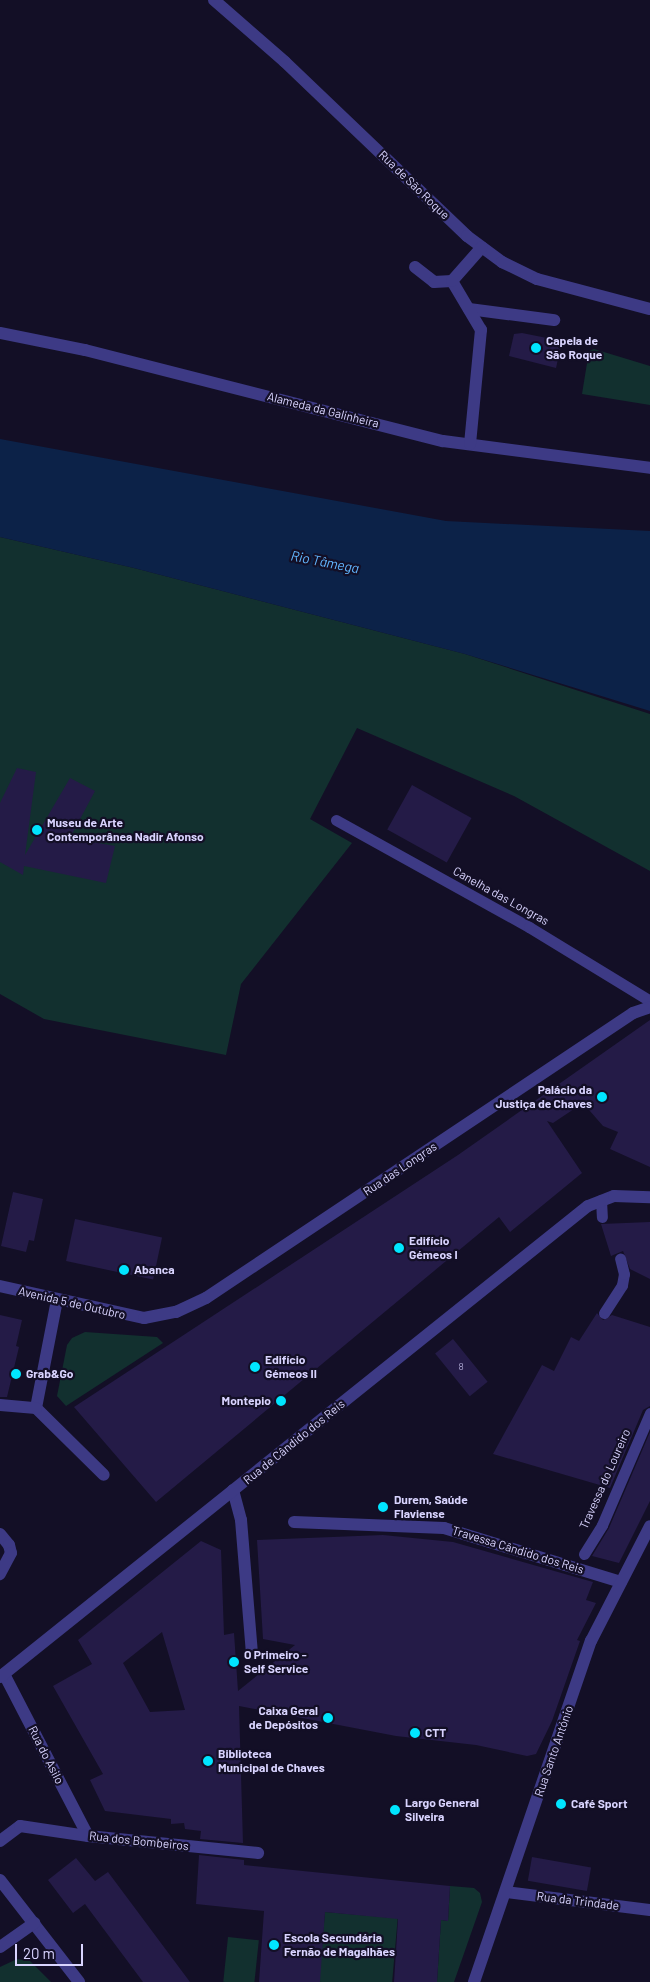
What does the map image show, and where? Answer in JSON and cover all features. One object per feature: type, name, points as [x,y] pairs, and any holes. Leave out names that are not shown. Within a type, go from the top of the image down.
[{"type":"street","name":"Rua de São Roque","points":[[214,0],[482,248],[502,262],[537,279],[650,310]]},
{"type":"street","points":[[415,267],[434,282],[452,281],[482,248]]},
{"type":"street","points":[[452,281],[481,330],[470,444]]},
{"type":"street","points":[[469,309],[554,320]]},
{"type":"street","name":"Alameda da Galinheira","points":[[0,333],[85,350],[443,440],[650,468]]},
{"type":"street","name":"Rua das Longras","points":[[144,1318],[176,1312],[206,1298],[633,1013],[650,1007]]},
{"type":"street","name":"Rua de Cândido dos Reis","points":[[2,1676],[588,1206],[614,1196],[650,1197]]},
{"type":"street","name":"Avenida 5 de Outubro","points":[[0,1286],[144,1318]]},
{"type":"street","points":[[36,1408],[57,1300]]},
{"type":"street","points":[[0,1405],[36,1408],[104,1475]]},
{"type":"street","points":[[233,1490],[242,1520],[252,1654]]},
{"type":"street","name":"Travessa Cândido dos Reis","points":[[294,1522],[444,1528],[620,1582]]},
{"type":"street","name":"Rua Santo António","points":[[474,1982],[591,1641],[650,1526]]},
{"type":"street","points":[[0,1534],[9,1545],[10,1554],[0,1574]]},
{"type":"street","name":"Rua do Asilo","points":[[2,1676],[88,1836]]},
{"type":"street","name":"Rua dos Bombeiros","points":[[0,1841],[20,1826],[88,1836],[258,1853]]},
{"type":"street","points":[[0,1880],[79,1982]]},
{"type":"street","name":"Rua da Trindade","points":[[506,1892],[650,1910]]},
{"type":"street","points":[[0,1946],[34,1923]]},
{"type":"lane","name":"Canelha das Longras","points":[[336,820],[529,927],[650,1001]]},
{"type":"lane","points":[[601,1200],[602,1217]]},
{"type":"lane","points":[[604,1313],[622,1285],[624,1274],[620,1258]]},
{"type":"lane","name":"Travessa do Loureiro","points":[[584,1554],[602,1525],[650,1413]]},
{"type":"green space","points":[[594,349],[650,366],[650,405],[582,394],[589,351]]},
{"type":"green space","points":[[0,537],[134,568],[465,654],[650,714],[650,871],[514,796],[357,728],[310,819],[352,843],[241,984],[226,1055],[44,1019],[0,994]]},
{"type":"green space","points":[[85,1332],[157,1337],[163,1343],[66,1406],[57,1396],[67,1345],[72,1338]]},
{"type":"green space","points":[[450,1886],[474,1888],[480,1893],[482,1902],[454,1982],[437,1982],[441,1920],[448,1921]]},
{"type":"green space","points":[[325,1912],[398,1918],[392,1982],[319,1982]]},
{"type":"green space","points":[[228,1937],[259,1940],[254,1982],[223,1982]]},
{"type":"green space","points":[[17,1959],[30,1961],[51,1982],[0,1982],[0,1967]]},
{"type":"water","name":"Rio Tâmega","points":[[0,439],[446,521],[650,531],[650,711],[465,654],[134,568],[0,537]]},
{"type":"building","name":"Capela de São Roque","points":[[522,333],[562,341],[556,368],[509,356],[514,334]]},
{"type":"building","name":"Museu de Arte Contemporânea Nadir Afonso","points":[[17,768],[36,772],[25,855],[70,778],[95,791],[70,838],[115,846],[106,883],[24,866],[23,875],[0,862],[0,803]]},
{"type":"building","points":[[412,785],[471,818],[447,863],[387,830]]},
{"type":"building","points":[[650,1020],[650,1167],[610,1149],[618,1132],[603,1126],[583,1103],[553,1123],[547,1121],[582,1173],[510,1232],[499,1217],[156,1502],[74,1407],[458,1155]]},
{"type":"building","points":[[13,1192],[43,1199],[34,1241],[29,1240],[26,1252],[1,1246]]},
{"type":"building","points":[[75,1219],[162,1238],[153,1280],[66,1261]]},
{"type":"building","points":[[650,1222],[650,1279],[630,1269],[623,1251],[611,1256],[601,1224]]},
{"type":"building","points":[[597,1313],[603,1320],[612,1315],[650,1327],[650,1406],[643,1410],[610,1488],[493,1454],[542,1365],[554,1371],[571,1337],[579,1341]]},
{"type":"building","points":[[0,1315],[22,1320],[16,1346],[19,1347],[7,1397],[0,1397]]},
{"type":"building","points":[[453,1339],[488,1382],[470,1396],[435,1353]]},
{"type":"building","points":[[650,1432],[650,1501],[619,1563],[592,1556],[609,1528]]},
{"type":"building","points":[[383,1535],[453,1542],[593,1582],[586,1600],[596,1603],[577,1640],[580,1641],[552,1721],[536,1754],[527,1756],[476,1745],[396,1736],[239,1706],[243,1843],[200,1839],[201,1831],[185,1829],[184,1823],[171,1824],[171,1819],[105,1811],[90,1780],[103,1774],[53,1686],[92,1664],[78,1640],[201,1541],[221,1550],[224,1635],[234,1633],[238,1691],[295,1645],[263,1639],[257,1540]],"holes":[[[162,1632],[185,1710],[150,1712],[123,1663]]]},
{"type":"building","points":[[199,1855],[244,1860],[244,1865],[450,1886],[448,1921],[441,1920],[437,1982],[394,1982],[398,1919],[325,1912],[320,1982],[259,1982],[264,1911],[196,1904]]},
{"type":"building","points":[[532,1857],[591,1867],[587,1891],[528,1881]]},
{"type":"building","points":[[76,1858],[95,1881],[108,1872],[190,1982],[143,1982],[85,1904],[73,1913],[48,1880]]},
{"type":"place","name":"Capela de São Roque","points":[[536,348]]},
{"type":"place","name":"Museu de Arte Contemporânea Nadir Afonso","points":[[37,830]]},
{"type":"place","name":"Palácio da Justiça de Chaves","points":[[602,1097]]},
{"type":"place","name":"Edifício Gémeos I","points":[[399,1248]]},
{"type":"place","name":"Abanca","points":[[124,1270]]},
{"type":"place","name":"Edifício Gémeos II","points":[[255,1367]]},
{"type":"place","name":"Grab&Go","points":[[16,1374]]},
{"type":"place","name":"Montepio","points":[[281,1401]]},
{"type":"place","name":"Durem, Saúde Flaviense","points":[[383,1507]]},
{"type":"place","name":"O Primeiro - Self Service","points":[[234,1662]]},
{"type":"place","name":"Caixa Geral de Depósitos","points":[[328,1718]]},
{"type":"place","name":"CTT","points":[[415,1733]]},
{"type":"place","name":"Biblioteca Municipal de Chaves","points":[[208,1761]]},
{"type":"place","name":"Café Sport","points":[[561,1804]]},
{"type":"place","name":"Largo General Silveira","points":[[395,1810]]},
{"type":"place","name":"Escola Secundária Fernão de Magalhães","points":[[274,1945]]}]
